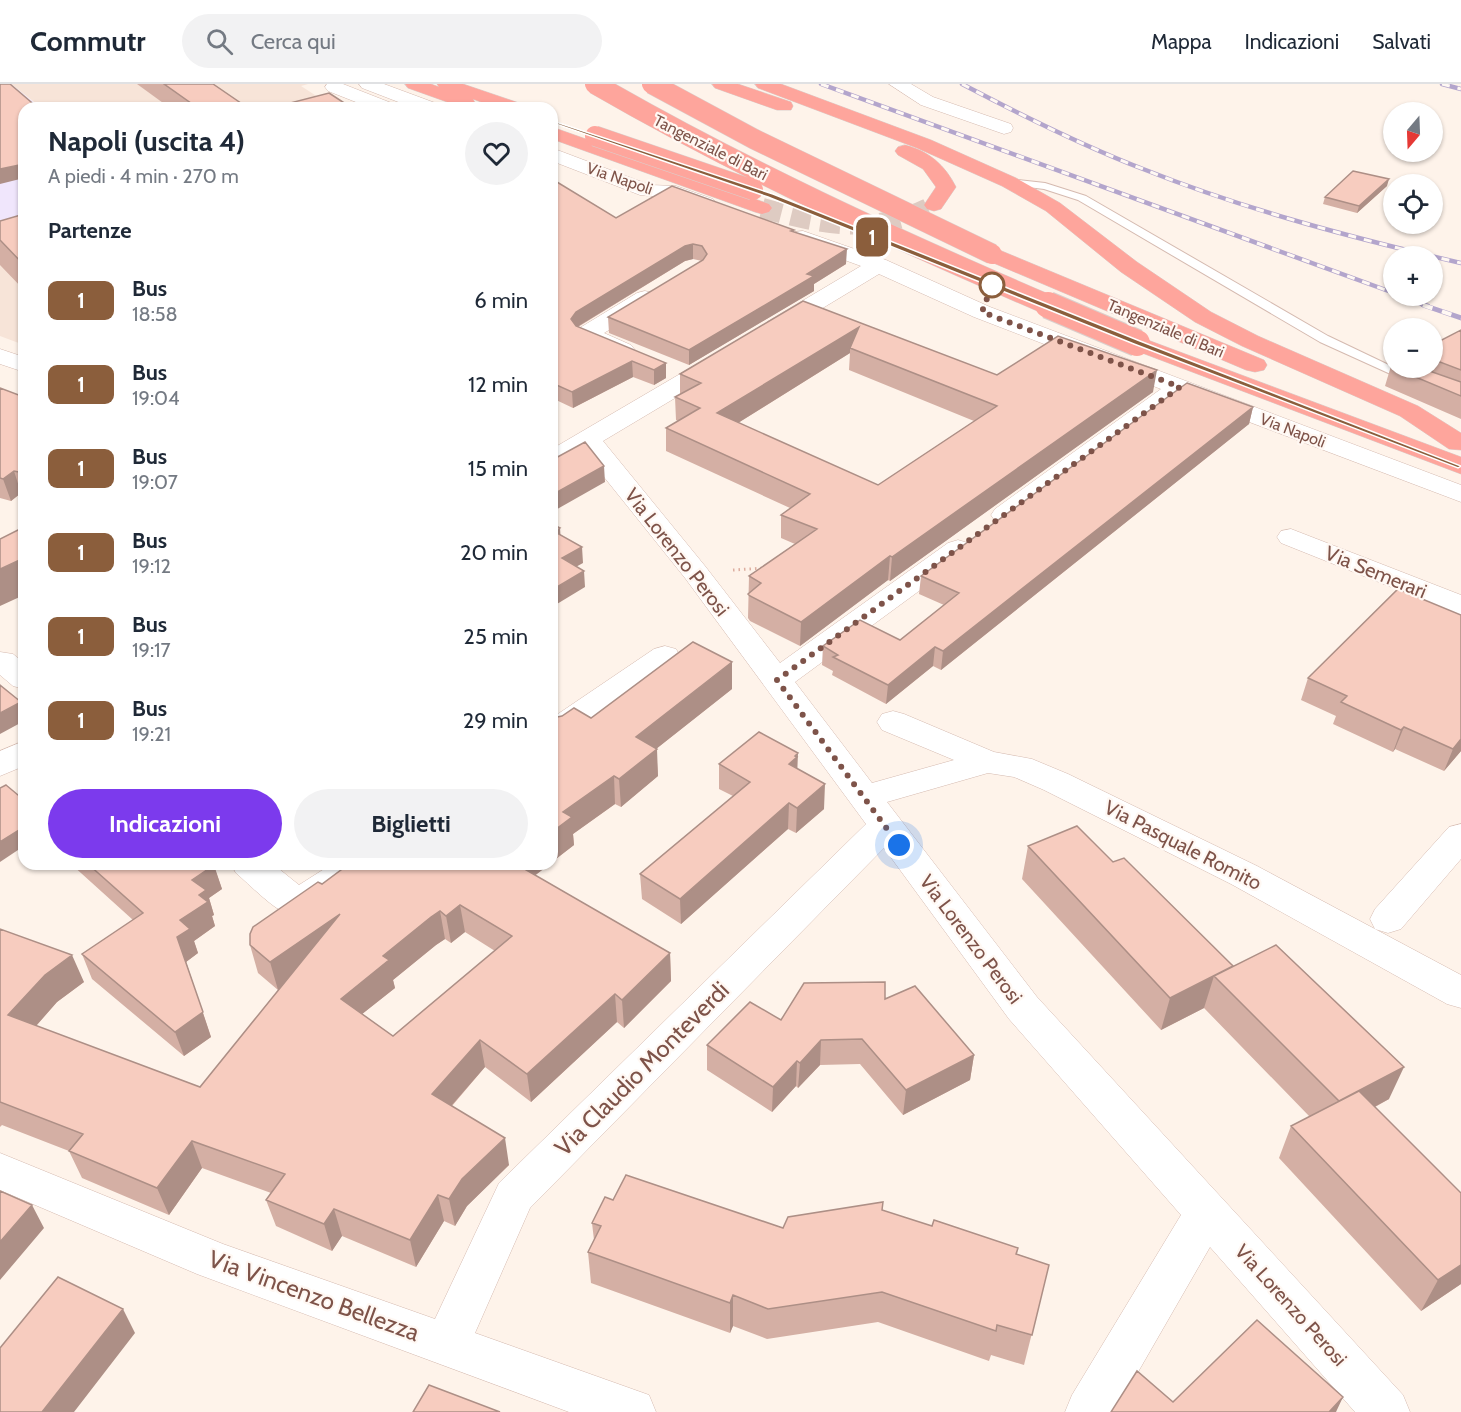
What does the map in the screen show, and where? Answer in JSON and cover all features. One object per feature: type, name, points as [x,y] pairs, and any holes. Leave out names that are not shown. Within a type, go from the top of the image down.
[{"type":"highway","points":[[414,84],[464,102]]},
{"type":"highway","points":[[446,84],[498,102]]},
{"type":"highway","name":"Tangenziale di Bari","points":[[595,84],[722,156],[962,267],[1137,343],[1460,451]]},
{"type":"highway","name":"Tangenziale di Bari","points":[[652,84],[754,139],[992,254],[1460,451]]},
{"type":"highway","points":[[720,84],[921,158],[940,173],[946,187],[934,205]]},
{"type":"highway","points":[[764,84],[924,144],[1009,182],[1053,207],[1129,267],[1203,317],[1250,341],[1409,411],[1460,451]]},
{"type":"highway","points":[[558,123],[770,196],[1137,343]]},
{"type":"highway","points":[[558,135],[762,208]]},
{"type":"street","points":[[368,84],[415,102]]},
{"type":"street","points":[[898,84],[927,101],[1004,128]]},
{"type":"street","points":[[334,87],[372,102]]},
{"type":"street","name":"Via Napoli","points":[[558,156],[647,191],[676,192],[878,265],[982,312],[1461,494]]},
{"type":"street","points":[[558,457],[588,440],[681,373],[751,342],[878,265]]},
{"type":"street","points":[[639,356],[586,334],[664,286]]},
{"type":"street","points":[[0,356],[18,363]]},
{"type":"street","points":[[777,680],[1180,387]]},
{"type":"street","name":"Via Lorenzo Perosi","points":[[588,440],[695,572],[1023,1008],[1386,1412]]},
{"type":"street","name":"Via Semerari","points":[[1290,537],[1461,606]]},
{"type":"street","points":[[558,729],[665,656]]},
{"type":"street","name":"Via Pasquale Romito","points":[[893,722],[988,762],[1020,767],[1056,782],[1244,875],[1461,993]]},
{"type":"street","points":[[0,765],[18,755]]},
{"type":"street","points":[[875,811],[988,762]]},
{"type":"street","name":"Via Claudio Monteverdi","points":[[447,1345],[514,1196],[875,811]]},
{"type":"street","points":[[1388,919],[1461,836]]},
{"type":"street","points":[[256,870],[298,904],[349,870]]},
{"type":"street","name":"Via Vincenzo Bellezza","points":[[0,1171],[213,1260],[632,1412]]},
{"type":"street","points":[[1089,1412],[1207,1211]]},
{"type":"lane","points":[[1009,182],[1045,186],[1082,198],[1324,339],[1422,383]]},
{"type":"path","points":[[695,572],[777,567]]},
{"type":"shaded area","points":[[0,84],[11,84],[34,102],[18,102],[18,231],[0,236]]},
{"type":"shaded area","points":[[11,84],[308,84],[301,86],[326,102],[34,102]]},
{"type":"shaded area","points":[[18,231],[18,343],[0,336],[0,236]]},
{"type":"building","points":[[0,84],[10,84],[31,102],[18,102],[18,165],[0,169]]},
{"type":"building","points":[[164,84],[213,84],[239,102],[190,102]]},
{"type":"building","points":[[329,93],[343,102],[294,102]]},
{"type":"building","points":[[1353,171],[1383,178],[1383,184],[1359,206],[1325,197]]},
{"type":"building","points":[[558,183],[616,218],[672,186],[794,230],[791,231],[847,249],[807,274],[814,276],[689,350],[608,317],[703,260],[707,254],[702,246],[693,244],[685,246],[576,312],[571,319],[576,326],[666,363],[654,370],[632,361],[572,392],[558,386]]},
{"type":"building","points":[[18,216],[18,259],[0,240],[0,221]]},
{"type":"building","points":[[803,301],[997,375],[1058,336],[1157,370],[892,557],[890,556],[801,622],[750,596],[748,594],[761,583],[749,576],[817,529],[781,515],[810,494],[666,428],[700,408],[675,397],[701,383],[680,374]],"holes":[[[859,327],[850,348],[997,406],[878,485],[717,413]]]},
{"type":"building","points":[[1461,330],[1461,370],[1443,363],[1443,339]]},
{"type":"building","points":[[1443,376],[1461,382],[1461,396],[1418,378],[1443,378]]},
{"type":"building","points":[[1187,383],[1253,407],[943,651],[935,647],[888,685],[833,657],[838,655],[823,646],[860,620],[900,640],[959,593],[921,576]]},
{"type":"building","points":[[0,388],[18,395],[18,472],[14,471],[3,479],[0,478]]},
{"type":"building","points":[[585,442],[604,466],[558,492],[558,457]]},
{"type":"building","points":[[18,530],[18,561],[0,569],[0,539]]},
{"type":"building","points":[[558,534],[582,547],[562,558],[584,571],[558,586]]},
{"type":"building","points":[[1398,589],[1461,615],[1461,739],[1453,749],[1404,727],[1401,730],[1341,702],[1347,696],[1308,678]]},
{"type":"building","points":[[693,642],[732,662],[636,737],[657,749],[619,779],[614,776],[563,812],[572,817],[558,828],[558,717],[574,708],[591,718]]},
{"type":"building","points":[[0,685],[18,700],[18,704],[0,713]]},
{"type":"building","points":[[759,732],[798,753],[789,764],[825,784],[797,808],[789,803],[680,899],[640,874],[750,782],[719,764]]},
{"type":"building","points":[[6,785],[18,795],[18,831],[0,842],[0,788]]},
{"type":"building","points":[[1077,826],[1113,862],[1124,858],[1233,966],[1170,998],[1028,846]]},
{"type":"building","points":[[95,870],[207,870],[192,880],[206,890],[199,895],[208,902],[180,920],[190,929],[177,937],[203,1012],[175,1032],[82,954],[143,913]]},
{"type":"building","points":[[341,870],[526,870],[670,953],[622,1000],[615,994],[527,1074],[480,1040],[432,1094],[505,1138],[462,1179],[449,1199],[438,1195],[410,1240],[334,1209],[324,1224],[266,1200],[285,1174],[192,1141],[157,1188],[69,1151],[83,1134],[0,1102],[0,929],[72,955],[45,975],[8,1015],[200,1087],[340,914],[270,962],[250,945],[250,934],[253,927],[318,882],[322,884]],"holes":[[[460,905],[512,936],[393,1036],[341,999],[389,960],[383,956],[440,911],[446,916]]]},
{"type":"building","points":[[1276,945],[1404,1067],[1339,1101],[1214,976]]},
{"type":"building","points":[[885,982],[885,999],[915,986],[974,1055],[906,1090],[862,1039],[821,1040],[773,1087],[707,1045],[750,1002],[781,1020],[804,983]]},
{"type":"building","points":[[1359,1091],[1461,1193],[1461,1265],[1438,1280],[1291,1126]]},
{"type":"building","points":[[626,1175],[783,1228],[788,1217],[883,1202],[882,1210],[932,1226],[934,1220],[1018,1248],[1016,1254],[1049,1265],[1032,1335],[997,1325],[996,1331],[882,1292],[768,1309],[733,1295],[730,1303],[588,1252],[601,1226],[592,1223],[605,1197],[613,1200]]},
{"type":"building","points":[[0,1191],[32,1205],[0,1242]]},
{"type":"building","points":[[58,1277],[123,1309],[42,1412],[0,1412],[0,1348]]},
{"type":"building","points":[[1257,1320],[1343,1397],[1329,1412],[1111,1412],[1137,1371],[1173,1402]]},
{"type":"building","points":[[429,1385],[500,1412],[413,1412]]},
{"type":"tunnel","points":[[762,208],[828,223],[870,224],[912,215],[934,205]]},
{"type":"railway","points":[[821,84],[1383,289]]},
{"type":"railway","points":[[962,84],[1074,140],[1182,184],[1300,222],[1461,263]]},
{"type":"railway","points":[[1442,84],[1461,89]]},
{"type":"railway","points":[[1426,306],[1461,318]]},
{"type":"bus line","name":"1","points":[[558,123],[770,196],[1137,343],[1461,466]]},
{"type":"route","points":[[899,845],[777,680],[1180,387],[982,312],[992,285]]}]
